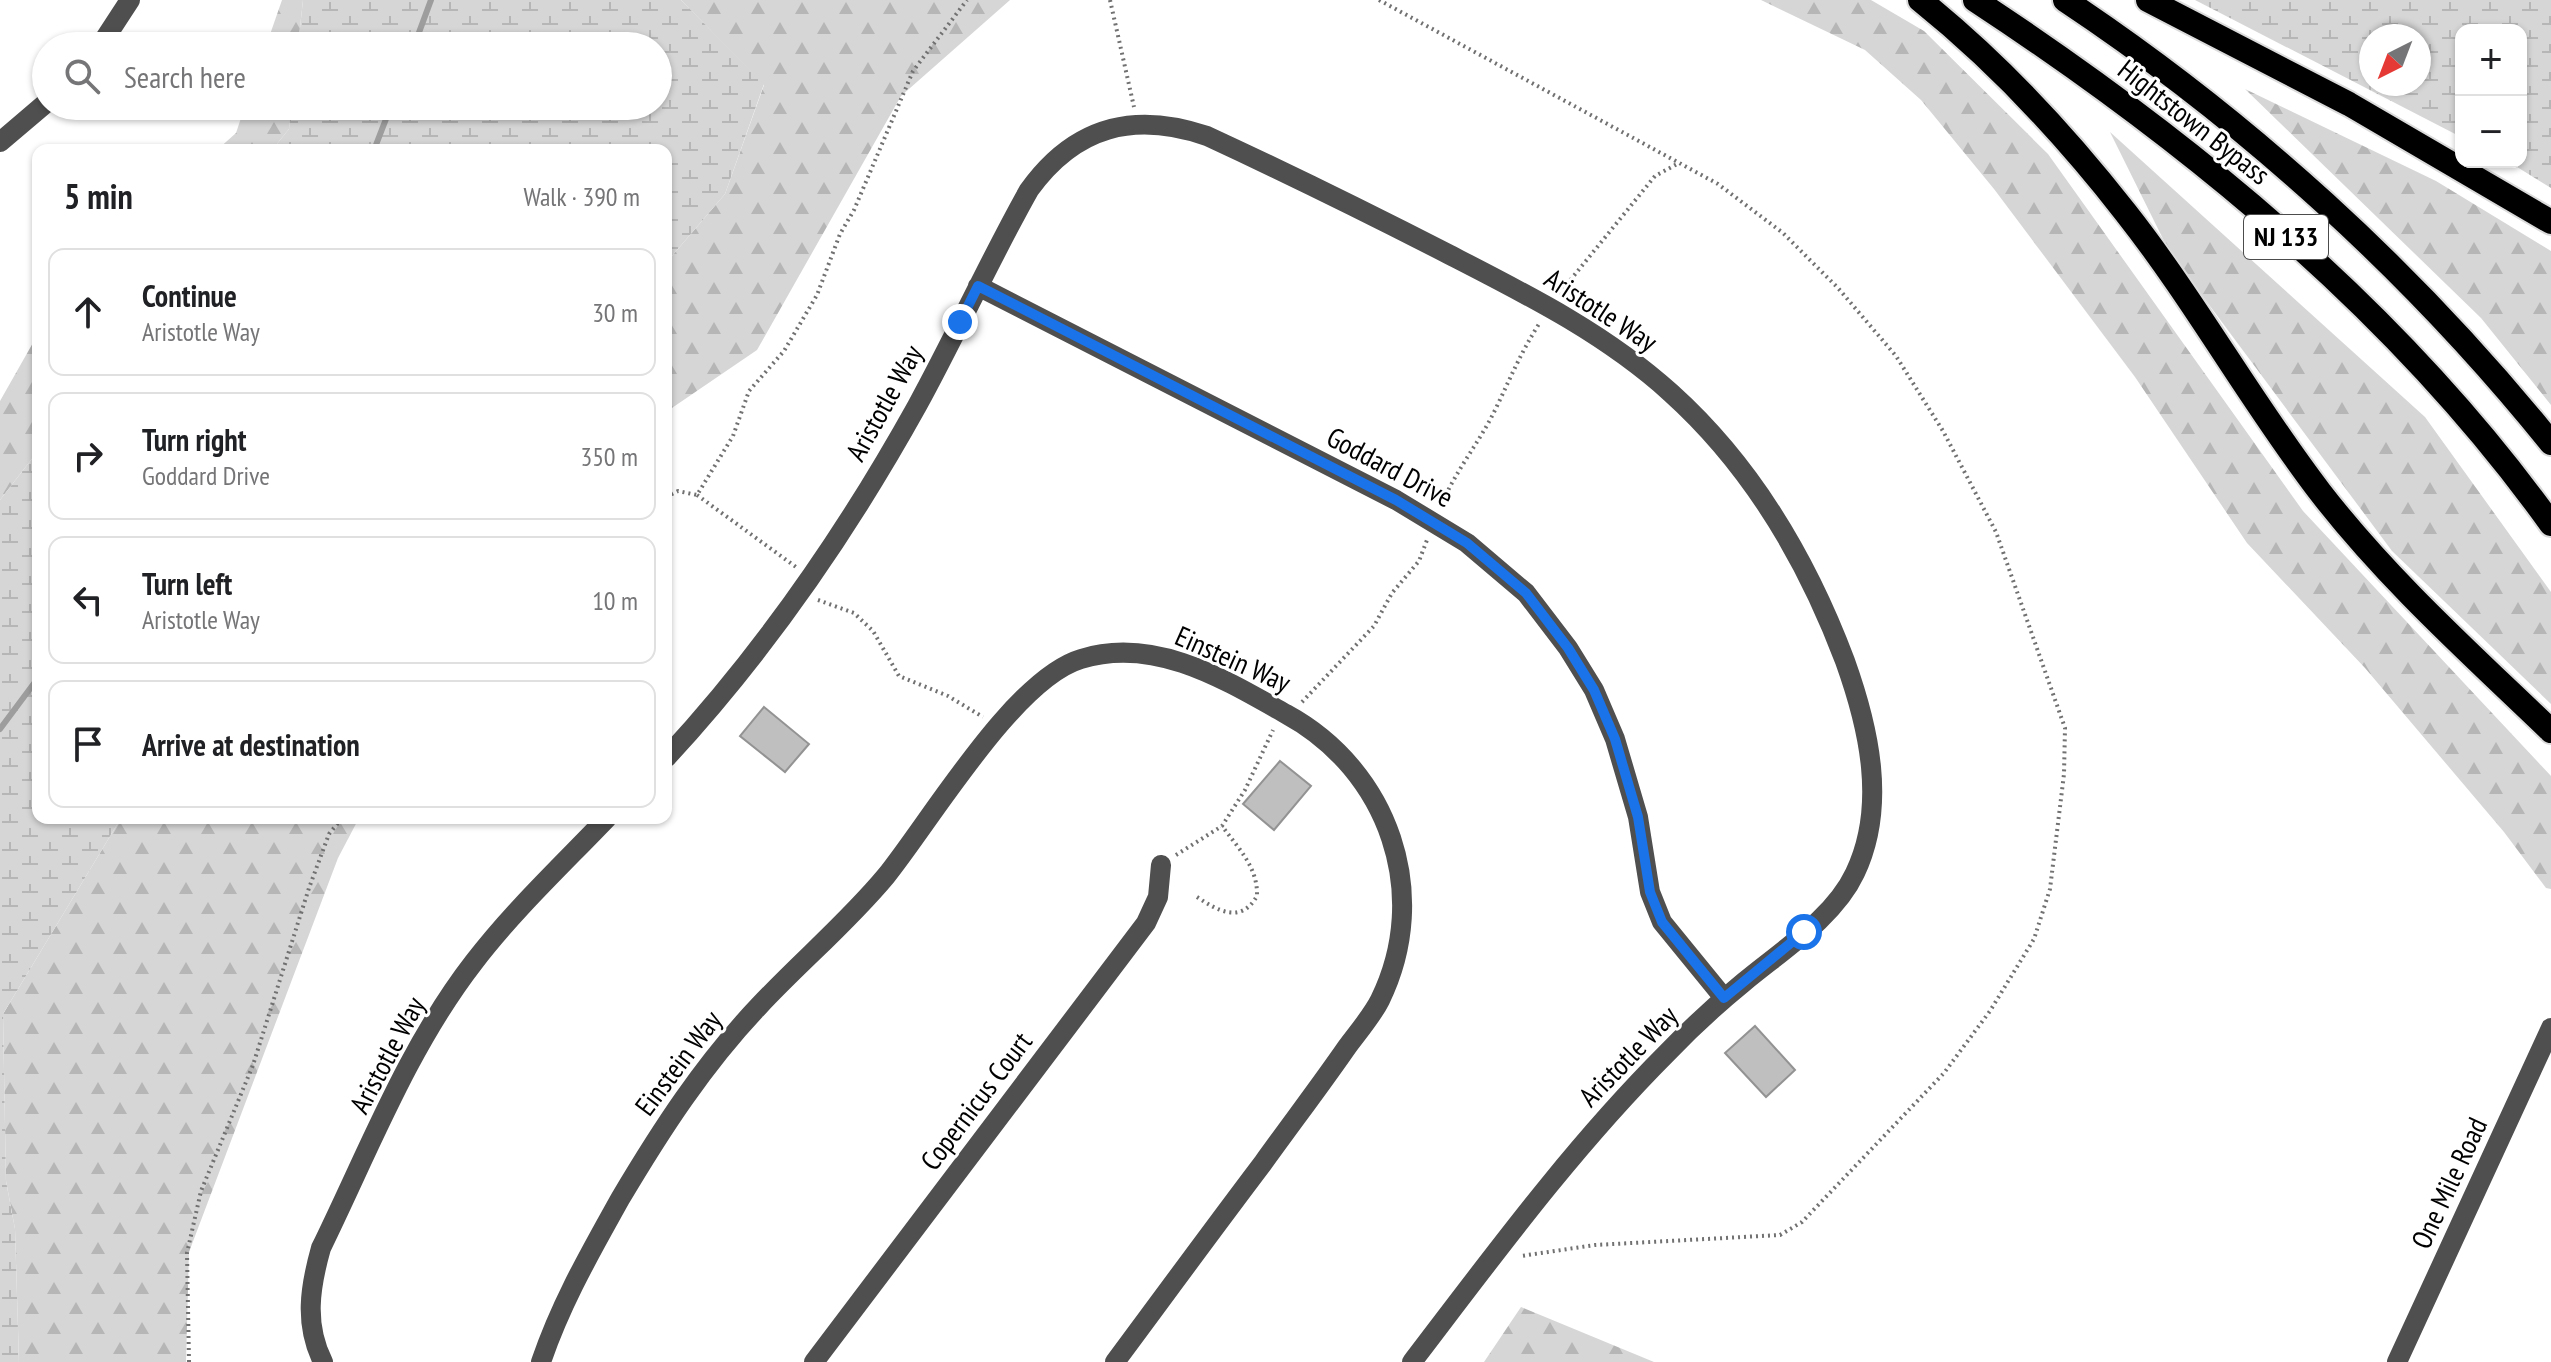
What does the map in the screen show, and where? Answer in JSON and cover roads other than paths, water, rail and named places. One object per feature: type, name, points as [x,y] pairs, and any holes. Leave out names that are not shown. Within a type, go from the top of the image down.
[{"type":"highway","points":[[1920,0],[1998,70],[2065,140],[2127,214],[2317,488],[2353,534],[2392,577],[2551,731]]},
{"type":"highway","name":"Hightstown Bypass","points":[[1975,0],[2148,121],[2251,205],[2413,359],[2478,431],[2551,524]]},
{"type":"highway","name":"Hightstown Bypass","points":[[2065,0],[2190,91],[2347,226],[2449,325],[2551,443]]},
{"type":"highway","points":[[2148,0],[2349,104],[2551,222]]},
{"type":"street","points":[[109,32],[130,0]]},
{"type":"street","points":[[0,142],[32,115]]},
{"type":"street","name":"Aristotle Way","points":[[672,751],[716,703],[807,583],[917,406],[1022,201],[1044,168],[1085,138],[1108,128],[1177,125],[1207,136],[1550,307],[1627,357],[1673,395],[1749,480],[1780,524],[1807,572],[1851,679],[1872,770],[1873,809],[1854,876],[1832,907],[1724,998],[1665,1054],[1553,1177],[1412,1362]]},
{"type":"street","name":"Goddard Drive","points":[[978,286],[1435,521],[1495,564],[1526,593],[1568,648],[1594,690],[1628,779],[1650,892],[1662,922],[1724,998]]},
{"type":"street","name":"Einstein Way","points":[[541,1362],[577,1274],[665,1124],[694,1083],[761,1003],[856,911],[887,875],[1022,697],[1052,673],[1079,659],[1142,651],[1194,667],[1287,714],[1323,738],[1349,762],[1377,803],[1392,836],[1403,890],[1403,923],[1393,966],[1379,1002],[1115,1362]]},
{"type":"street","name":"Aristotle Way","points":[[323,1362],[312,1333],[309,1308],[311,1283],[321,1248],[414,1059],[473,963],[515,912],[601,824]]},
{"type":"street","name":"Copernicus Court","points":[[814,1362],[1146,923],[1158,897],[1161,865]]},
{"type":"street","name":"One Mile Road","points":[[2397,1362],[2551,1028]]},
{"type":"waterway","points":[[419,32],[431,0]]},
{"type":"waterway","points":[[376,144],[386,120]]},
{"type":"waterway","points":[[0,729],[32,686]]}]
